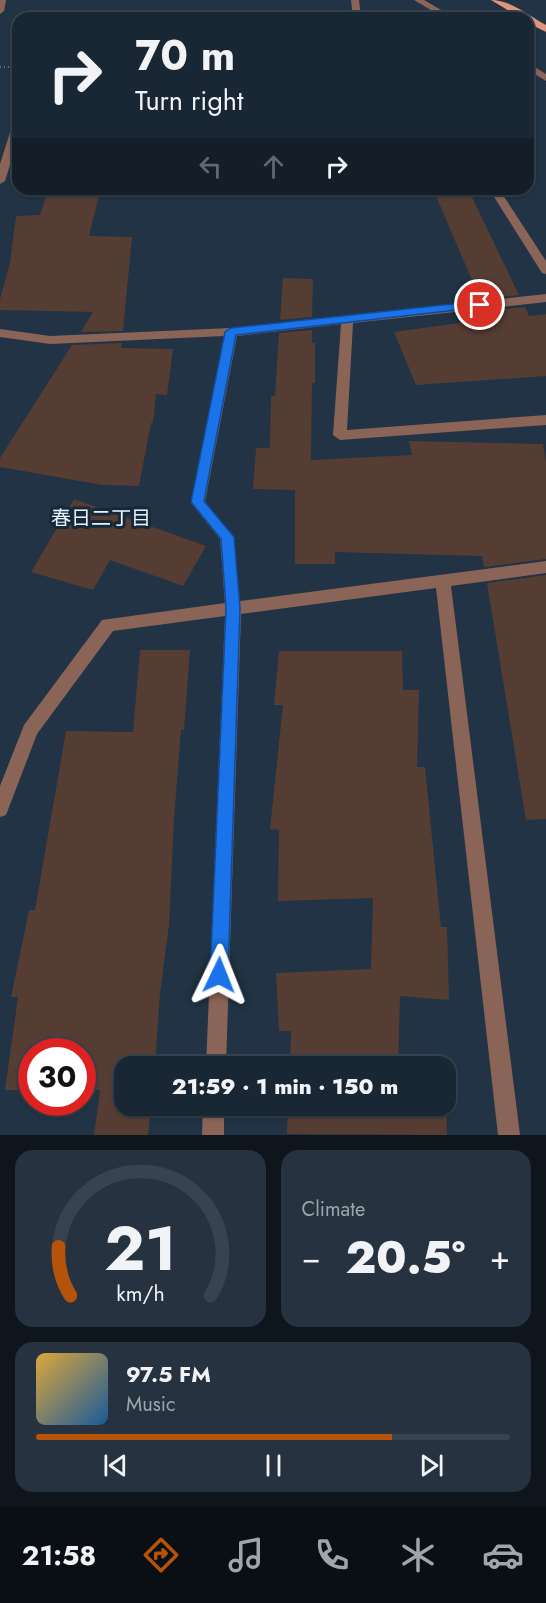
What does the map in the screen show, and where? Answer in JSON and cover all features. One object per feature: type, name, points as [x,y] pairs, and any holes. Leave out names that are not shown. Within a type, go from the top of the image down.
[{"type":"main road","points":[[495,0],[516,12]]},
{"type":"street","points":[[0,10],[3,0]]},
{"type":"street","points":[[418,0],[440,12]]},
{"type":"street","points":[[0,181],[12,142]]},
{"type":"street","points":[[498,195],[546,270]]},
{"type":"street","points":[[0,333],[50,340],[231,332],[546,298]]},
{"type":"street","points":[[347,319],[340,435],[546,420]]},
{"type":"street","points":[[216,1056],[233,608],[227,537],[198,502],[231,332]]},
{"type":"street","points":[[0,809],[30,730],[108,625],[546,567]]},
{"type":"street","points":[[443,580],[509,1135]]},
{"type":"street","points":[[213,1135],[214,1116]]},
{"type":"building","points":[[46,195],[99,195],[89,236],[132,237],[123,331],[81,332],[93,312],[0,310],[0,299],[10,263],[16,216],[40,215]]},
{"type":"building","points":[[436,195],[471,195],[519,295],[480,299]]},
{"type":"building","points":[[283,278],[313,279],[312,317],[280,320]]},
{"type":"building","points":[[525,307],[529,316],[546,314],[546,376],[416,385],[394,332],[488,319],[485,311]]},
{"type":"building","points":[[312,330],[312,343],[315,342],[315,383],[312,383],[311,460],[412,455],[409,441],[543,444],[546,462],[546,559],[484,567],[482,556],[335,552],[335,564],[295,564],[295,490],[253,489],[256,448],[270,448],[271,396],[275,396],[279,333]]},
{"type":"building","points":[[122,343],[121,348],[173,349],[167,395],[156,394],[153,423],[151,423],[139,486],[102,485],[0,467],[0,458],[72,345]]},
{"type":"building","points":[[74,499],[206,546],[183,586],[110,560],[93,590],[31,572]]},
{"type":"building","points":[[546,575],[546,819],[526,820],[487,583]]},
{"type":"building","points":[[140,650],[190,650],[174,819],[169,925],[160,993],[156,1056],[114,1056],[114,1116],[150,1116],[148,1135],[94,1135],[100,1090],[96,1090],[96,1038],[18,1038],[18,1090],[5,1090],[18,997],[11,997],[29,910],[35,910],[66,731],[133,732]]},
{"type":"building","points":[[279,651],[402,651],[403,690],[419,690],[417,767],[425,767],[441,927],[447,927],[449,1000],[400,996],[398,1056],[290,1056],[291,1031],[279,1031],[276,973],[371,969],[373,898],[278,901],[279,830],[270,829],[283,705],[274,705]]},
{"type":"building","points":[[288,1116],[447,1116],[447,1135],[287,1134]]},
{"type":"district","name":"春日二丁目","points":[[101,518]]},
{"type":"route","points":[[219,975],[233,608],[227,537],[198,502],[231,332],[480,305]]}]
